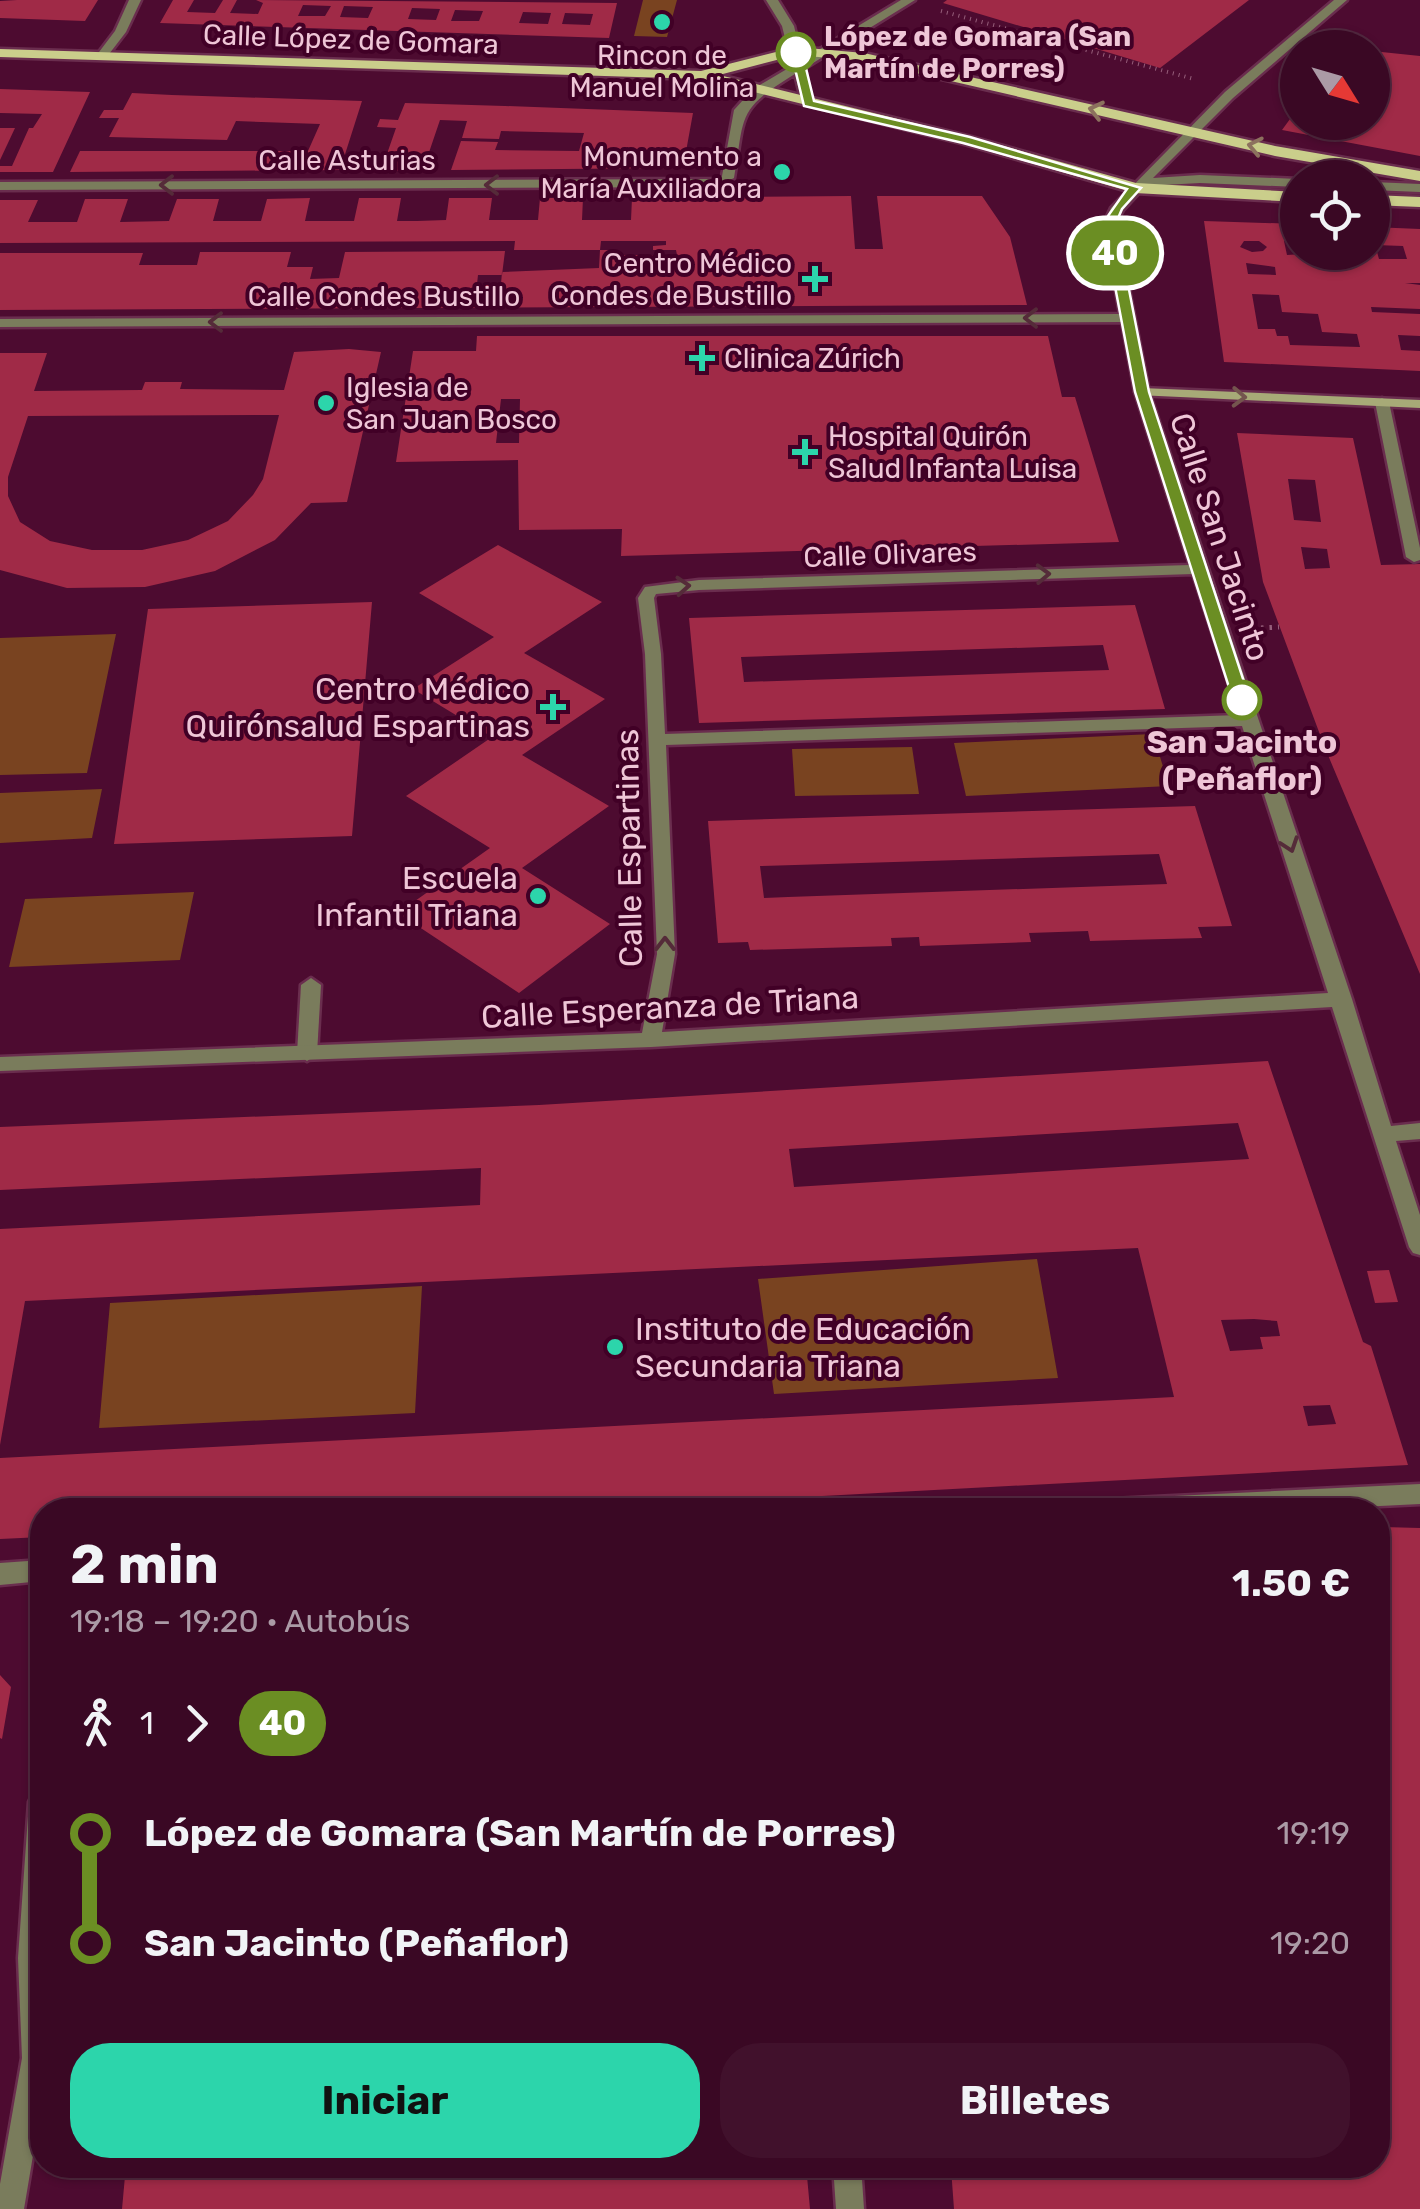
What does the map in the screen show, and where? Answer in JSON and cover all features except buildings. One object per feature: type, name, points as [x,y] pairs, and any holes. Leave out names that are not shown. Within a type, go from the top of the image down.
[{"type":"main road","points":[[701,75],[824,52],[890,62],[1190,132],[1420,176]]},
{"type":"main road","name":"Calle López de Gomara","points":[[0,53],[701,75]]},
{"type":"main road","points":[[701,75],[1138,185],[1280,196]]},
{"type":"main road","points":[[1390,201],[1420,202]]},
{"type":"street","points":[[102,56],[136,0]]},
{"type":"street","points":[[772,0],[788,26],[808,103]]},
{"type":"street","points":[[824,52],[908,0]]},
{"type":"street","name":"Calle San Jacinto","points":[[1341,0],[1190,132],[1116,208],[1110,223],[1142,392],[1420,1247]]},
{"type":"street","points":[[757,92],[798,59]]},
{"type":"street","name":"Calle Asturias","points":[[0,186],[694,186],[728,178],[740,110],[757,92]]},
{"type":"street","points":[[1138,185],[1200,179],[1280,181]]},
{"type":"street","points":[[1390,187],[1420,188]]},
{"type":"street","name":"Calle Condes Bustillo","points":[[0,323],[1128,318]]},
{"type":"street","points":[[1142,392],[1420,404]]},
{"type":"street","points":[[1382,402],[1414,557]]},
{"type":"street","name":"Calle Olivares","points":[[653,654],[646,598],[652,590],[663,588],[1197,568]]},
{"type":"street","name":"Calle Espartinas","points":[[651,1040],[666,954],[653,654]]},
{"type":"street","points":[[657,740],[1248,720]]},
{"type":"street","points":[[306,1054],[311,985]]},
{"type":"street","name":"Calle Esperanza de Triana","points":[[0,1064],[651,1040],[1342,999]]},
{"type":"street","points":[[1384,1134],[1420,1131]]},
{"type":"street","points":[[1338,1498],[1420,1494]]},
{"type":"street","points":[[0,1574],[30,1572]]},
{"type":"street","points":[[10,2209],[30,2093]]},
{"type":"street","points":[[848,2178],[850,2209]]},
{"type":"path","points":[[941,11],[1201,80]]},
{"type":"shaded area","points":[[643,0],[677,0],[667,37],[634,36]]},
{"type":"shaded area","points":[[116,634],[87,773],[0,775],[0,638]]},
{"type":"shaded area","points":[[1153,734],[1169,786],[966,796],[954,743]]},
{"type":"shaded area","points":[[912,747],[919,794],[795,796],[792,749]]},
{"type":"shaded area","points":[[102,789],[92,838],[0,843],[0,793]]},
{"type":"shaded area","points":[[194,892],[180,960],[9,967],[25,899]]},
{"type":"shaded area","points":[[1037,1259],[1058,1378],[774,1394],[758,1279]]},
{"type":"shaded area","points":[[422,1286],[415,1413],[99,1428],[110,1303]]},
{"type":"bus line","name":"40","points":[[796,52],[808,103],[966,140],[1135,188],[1116,208],[1110,223],[1142,392],[1242,700]]},
{"type":"place","name":"Rincon de Manuel Molina","points":[[662,22]]},
{"type":"place","name":"López de Gomara (San Martín de Porres)","points":[[796,52]]},
{"type":"place","name":"Monumento a María Auxiliadora","points":[[782,172]]},
{"type":"place","name":"Centro Médico Condes de Bustillo","points":[[815,279]]},
{"type":"place","name":"Clinica Zúrich","points":[[702,358]]},
{"type":"place","name":"Iglesia de San Juan Bosco","points":[[326,403]]},
{"type":"place","name":"Hospital Quirón Salud Infanta Luisa","points":[[805,452]]},
{"type":"place","name":"San Jacinto (Peñaflor)","points":[[1242,700]]},
{"type":"place","name":"Centro Médico Quirónsalud Espartinas","points":[[553,707]]},
{"type":"place","name":"Escuela Infantil Triana","points":[[538,896]]},
{"type":"place","name":"Instituto de Educación Secundaria Triana","points":[[615,1347]]}]
